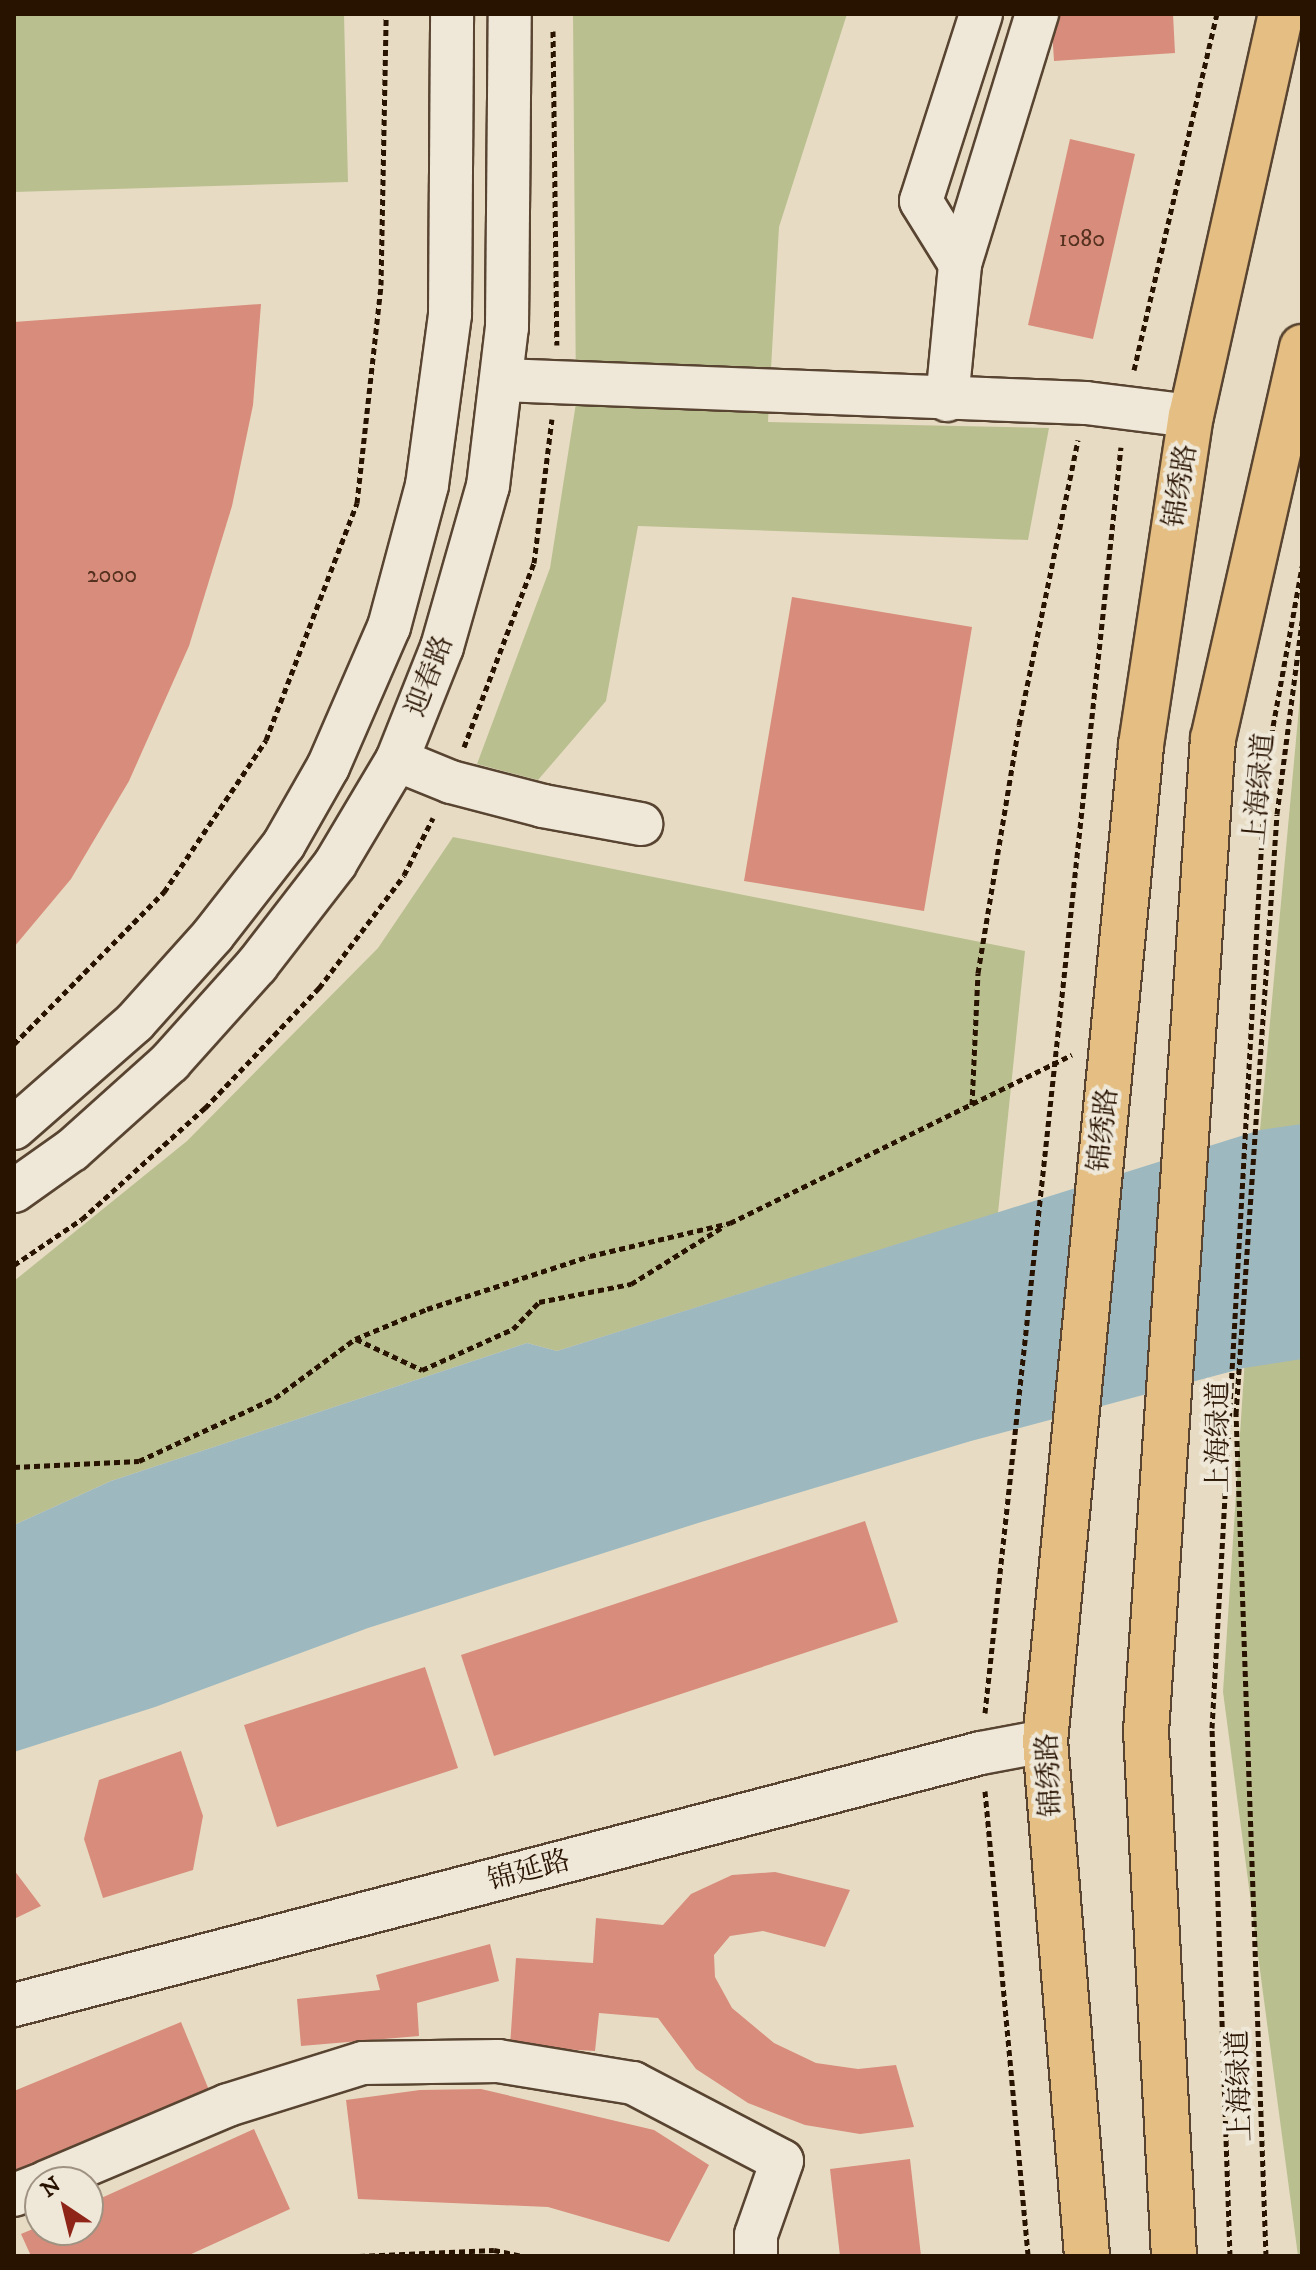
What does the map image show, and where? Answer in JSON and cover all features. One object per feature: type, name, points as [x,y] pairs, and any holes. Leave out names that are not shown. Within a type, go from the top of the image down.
[{"type":"main road","name":"锦绣路","points":[[1087,2256],[1045,1741],[1141,745],[1191,416],[1281,14]]},
{"type":"main road","points":[[1174,2256],[1146,1731],[1167,1412],[1213,739],[1302,347]]},
{"type":"street","name":"迎春路","points":[[14,1128],[135,1022],[213,935],[284,844],[328,767],[389,627],[427,485],[449,328],[452,14]]},
{"type":"street","name":"迎春路","points":[[14,1191],[72,1150],[170,1062],[257,965],[335,864],[397,760],[442,647],[466,572],[488,486],[502,380],[510,14]]},
{"type":"street","points":[[960,264],[921,201],[981,14]]},
{"type":"street","points":[[947,400],[960,264],[1037,14]]},
{"type":"street","points":[[502,380],[1106,404],[1191,416]]},
{"type":"street","points":[[397,760],[451,782],[543,806],[641,824]]},
{"type":"street","name":"锦延路","points":[[14,2005],[981,1753],[1045,1741]]},
{"type":"street","points":[[84,2166],[228,2105],[363,2063],[498,2061],[633,2083],[782,2161],[756,2235],[756,2256]]},
{"type":"path","points":[[14,1044],[164,892],[266,740],[357,503],[381,285],[386,14]]},
{"type":"path","points":[[972,1105],[978,973],[1019,725],[1217,14]]},
{"type":"path","points":[[1028,2256],[981,1753],[1053,1066],[1106,404]]},
{"type":"path","points":[[1230,2256],[1212,1728],[1233,1415],[1266,765],[1302,566]]},
{"type":"path","name":"上海绿道","points":[[1266,2256],[1233,1415],[1277,814],[1302,621]]},
{"type":"path","points":[[355,1339],[422,1370],[513,1329],[539,1302],[631,1284],[730,1223],[1053,1066],[1114,1030]]},
{"type":"path","points":[[14,1467],[139,1461],[275,1398],[355,1339],[427,1309],[590,1256],[730,1223]]},
{"type":"path","points":[[359,2256],[494,2250],[523,2256]]},
{"type":"green space","points":[[14,14],[344,14],[348,182],[14,192]]},
{"type":"green space","points":[[573,14],[847,14],[779,227],[768,422],[1049,428],[1028,540],[638,526],[606,701],[538,780],[477,764],[550,568],[576,403]]},
{"type":"green space","points":[[1302,675],[1302,2256],[1298,2256],[1223,1692],[1260,1130]]},
{"type":"green space","points":[[453,837],[1025,951],[998,1213],[557,1351],[527,1343],[111,1481],[14,1525],[14,1281],[187,1141],[378,948]]},
{"type":"water","points":[[1302,1124],[1302,1359],[1244,1368],[971,1441],[698,1523],[368,1628],[155,1707],[14,1752],[14,1525],[111,1481],[527,1343],[557,1351],[1260,1130]]},
{"type":"building","points":[[1051,14],[1173,14],[1175,53],[1054,61]]},
{"type":"building","points":[[1070,139],[1135,154],[1093,339],[1028,325]]},
{"type":"building","points":[[261,304],[253,405],[232,506],[189,646],[129,781],[71,879],[14,947],[14,322]]},
{"type":"building","points":[[792,597],[972,627],[924,911],[744,881]]},
{"type":"building","points":[[865,1521],[898,1622],[494,1756],[461,1655]]},
{"type":"building","points":[[425,1667],[458,1768],[277,1827],[244,1725]]},
{"type":"building","points":[[181,1751],[203,1816],[193,1870],[103,1898],[84,1839],[99,1780]]},
{"type":"building","points":[[14,1870],[41,1906],[14,1919]]},
{"type":"building","points":[[775,1872],[850,1890],[825,1947],[763,1931],[730,1936],[714,1955],[715,1977],[732,2008],[774,2043],[816,2063],[858,2069],[896,2065],[914,2127],[860,2134],[805,2125],[748,2103],[696,2069],[658,2018],[599,2013],[595,2051],[510,2046],[516,1958],[593,1963],[596,1918],[663,1925],[691,1894],[732,1875]]},
{"type":"building","points":[[490,1944],[499,1981],[417,2003],[419,2036],[301,2046],[297,1999],[380,1990],[376,1975]]},
{"type":"building","points":[[181,2022],[209,2090],[14,2171],[14,2091]]},
{"type":"building","points":[[481,2089],[654,2130],[709,2165],[669,2242],[548,2207],[358,2199],[346,2100],[420,2090]]},
{"type":"building","points":[[254,2129],[290,2209],[187,2256],[31,2256],[26,2246],[104,2246],[104,2197]]},
{"type":"building","points":[[910,2159],[921,2256],[840,2256],[830,2169]]}]
